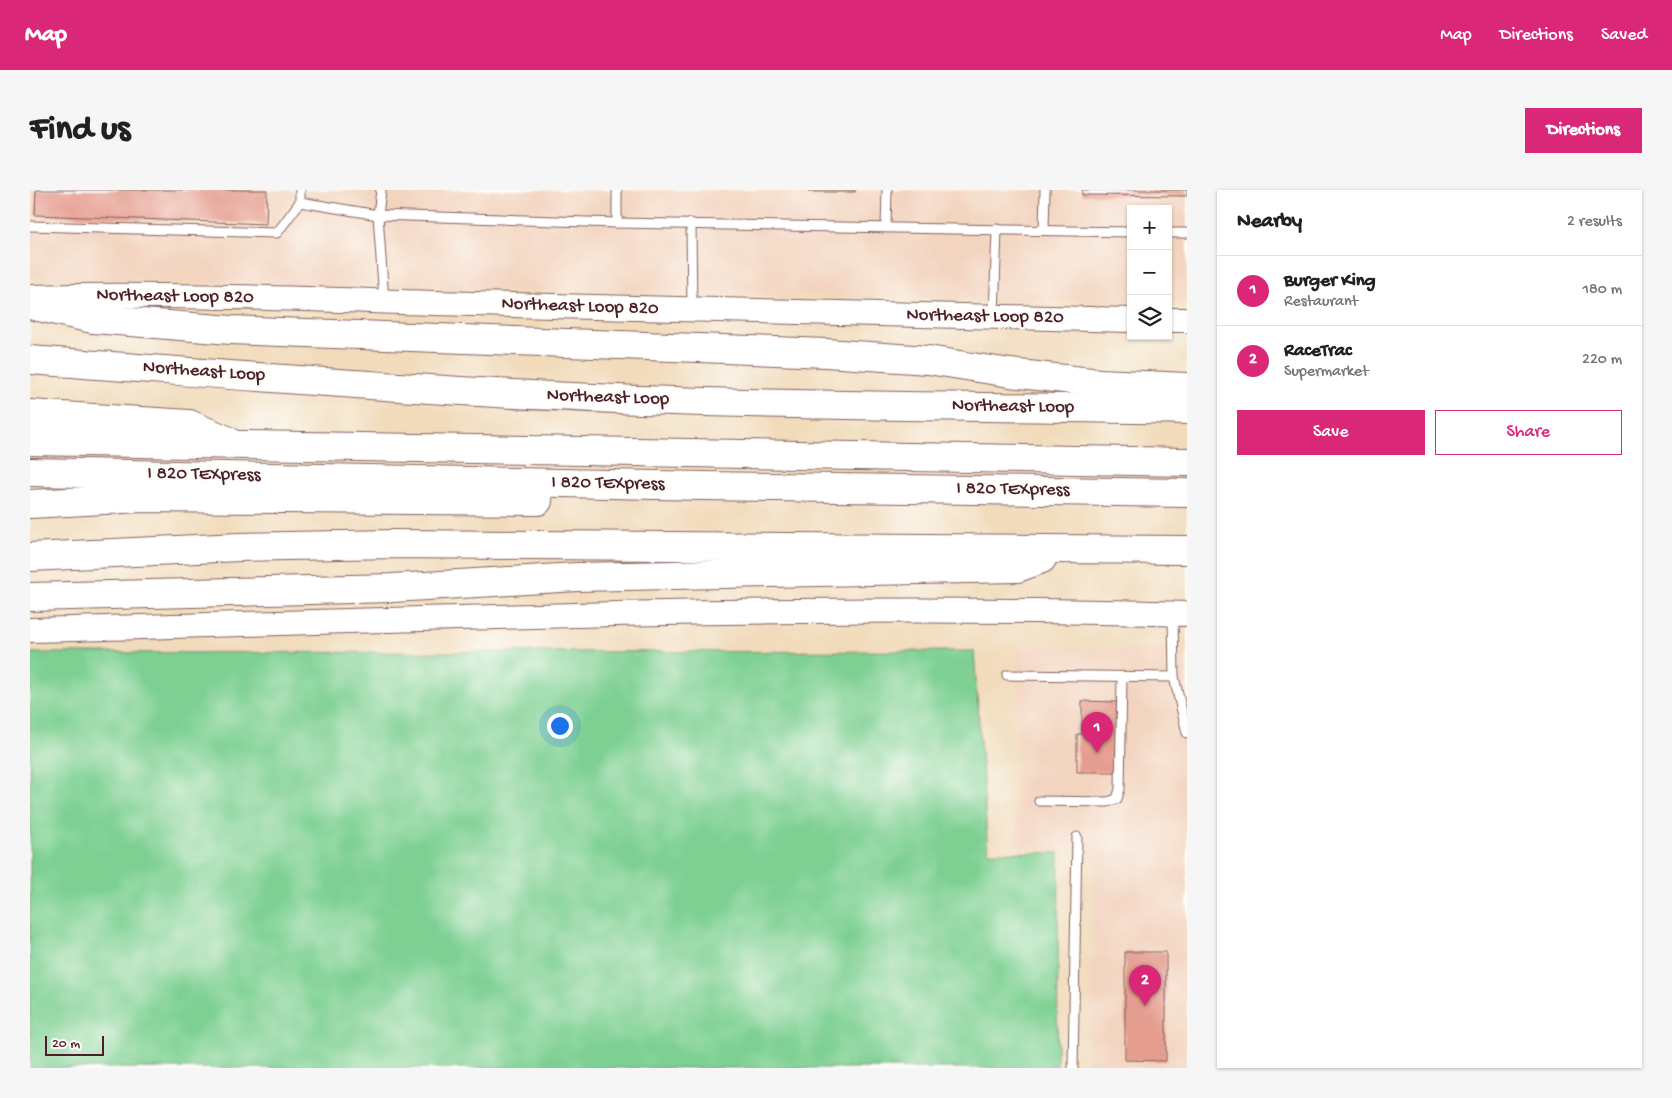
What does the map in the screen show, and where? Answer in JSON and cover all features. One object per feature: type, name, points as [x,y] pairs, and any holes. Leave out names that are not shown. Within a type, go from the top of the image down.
[{"type":"highway","points":[[30,305],[94,319],[231,330],[826,353],[928,360],[1010,373],[1100,383],[1187,387]]},
{"type":"highway","name":"Northeast Loop","points":[[30,360],[424,389],[618,399],[1187,410]]},
{"type":"highway","points":[[30,414],[189,424],[240,445]]},
{"type":"highway","name":"I 820 TEXpress","points":[[30,441],[1187,462]]},
{"type":"highway","name":"I 820 TEXpress","points":[[30,472],[1187,494]]},
{"type":"highway","points":[[30,504],[141,498],[667,502],[704,486]]},
{"type":"highway","points":[[30,558],[239,547],[394,544],[1187,550]]},
{"type":"highway","points":[[30,597],[392,588],[577,577],[1018,568],[1065,550]]},
{"type":"main road","name":"Northeast Loop 820","points":[[30,297],[94,295],[384,301],[1127,320]]},
{"type":"main road","points":[[1172,320],[1187,320]]},
{"type":"main road","points":[[30,630],[780,610],[995,610],[1180,614]]},
{"type":"lane","points":[[30,226],[277,233],[300,202],[300,190]]},
{"type":"lane","points":[[381,190],[378,215],[384,301]]},
{"type":"lane","points":[[617,190],[617,223]]},
{"type":"lane","points":[[886,227],[887,190]]},
{"type":"lane","points":[[1044,230],[1045,190]]},
{"type":"lane","points":[[300,202],[378,215],[617,223],[1127,232]]},
{"type":"lane","points":[[691,224],[692,310]]},
{"type":"lane","points":[[994,318],[997,230]]},
{"type":"lane","points":[[1172,233],[1187,233]]},
{"type":"lane","points":[[1180,614],[1174,677],[1187,733]]},
{"type":"lane","points":[[1007,676],[1174,677]]},
{"type":"lane","points":[[1039,801],[1108,802],[1117,799],[1120,789],[1122,676]]},
{"type":"lane","points":[[1073,1068],[1077,837]]},
{"type":"shaded area","points":[[30,190],[1187,190],[1187,303],[1172,303],[1172,205],[1127,205],[1127,302],[30,279]]},
{"type":"shaded area","points":[[1017,647],[1187,650],[1187,1068],[1088,1068],[1095,859],[1016,846]]},
{"type":"green space","points":[[974,651],[988,852],[1059,853],[1057,1068],[30,1068],[30,653]]},
{"type":"building","points":[[36,190],[267,190],[266,224],[35,215]]},
{"type":"building","points":[[809,190],[855,190],[855,192],[808,192]]},
{"type":"building","points":[[1082,190],[1187,190],[1187,196],[1082,195]]},
{"type":"building","points":[[1082,701],[1117,702],[1117,772],[1077,772],[1077,734],[1082,734]]},
{"type":"building","points":[[1125,952],[1166,952],[1166,1061],[1125,1060]]},
{"type":"place","name":"Burger King","points":[[1097,753]]},
{"type":"place","name":"RaceTrac","points":[[1145,1006]]}]
